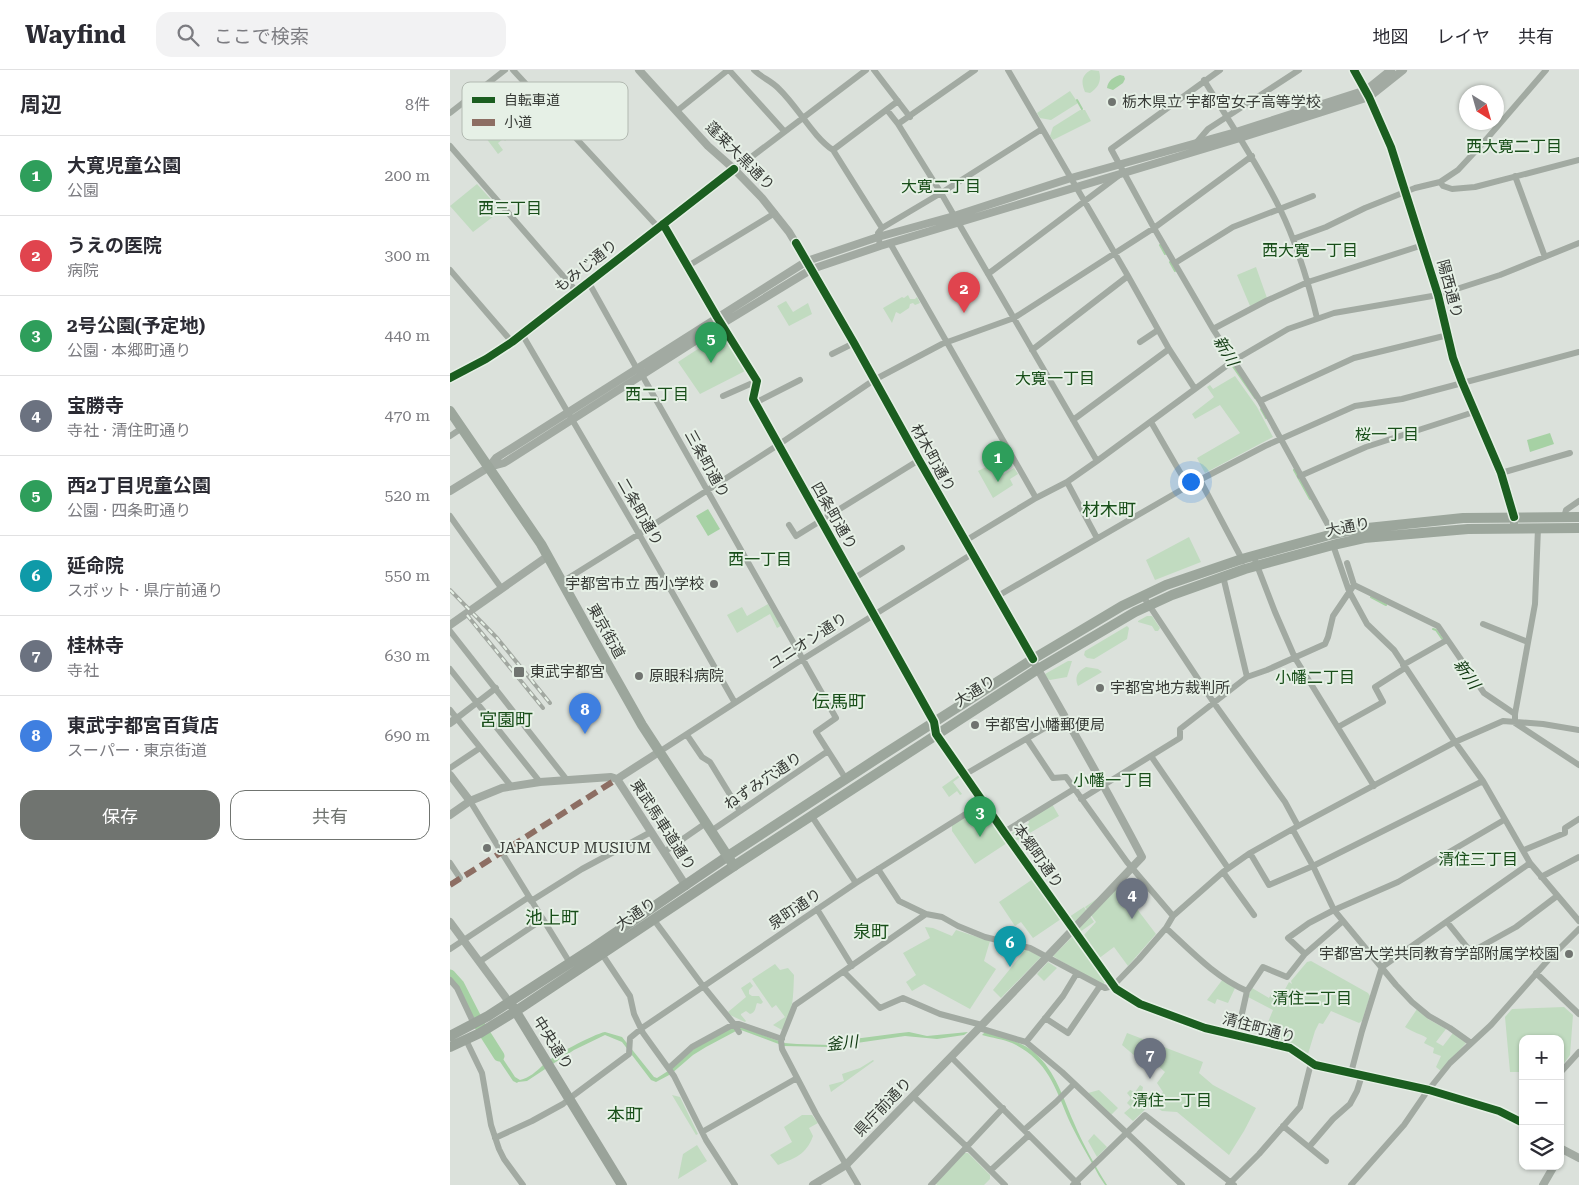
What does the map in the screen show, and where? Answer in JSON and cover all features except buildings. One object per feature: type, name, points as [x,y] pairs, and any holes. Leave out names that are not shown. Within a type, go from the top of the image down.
[{"type":"highway","name":"東京街道","points":[[450,412],[530,527],[548,556],[615,679],[659,752],[734,866]]},
{"type":"highway","name":"大通り","points":[[734,866],[936,734],[1098,633],[1149,605],[1245,569],[1255,561],[1376,526],[1484,517],[1538,528],[1579,528]]},
{"type":"highway","name":"大通り","points":[[1514,523],[1579,517]]},
{"type":"highway","name":"大通り","points":[[728,856],[1033,659],[1122,606],[1188,576],[1242,559],[1255,561]]},
{"type":"main road","name":"大通り","points":[[450,1047],[466,1040],[488,1016],[686,886],[728,856]]},
{"type":"main road","name":"大通り","points":[[450,1036],[492,1026],[734,866]]},
{"type":"main road","name":"中央通り","points":[[509,1002],[622,1185]]},
{"type":"street","points":[[490,82],[505,70]]},
{"type":"street","points":[[513,70],[524,82]]},
{"type":"street","name":"蓬莱大黒通り","points":[[639,70],[708,146],[734,169],[775,213],[812,269]]},
{"type":"street","points":[[677,111],[729,70],[784,131]]},
{"type":"street","points":[[754,70],[778,87],[824,144],[833,150],[882,228]]},
{"type":"street","name":"もみじ通り","points":[[450,378],[486,359],[512,342],[734,169],[866,70]]},
{"type":"street","points":[[874,70],[910,117]]},
{"type":"street","points":[[898,124],[976,70]]},
{"type":"street","points":[[1008,70],[1169,349],[1195,389]]},
{"type":"street","points":[[1220,70],[1111,149],[1154,228],[1213,329],[1260,401],[1278,440],[1300,476],[1333,539],[1367,624],[1394,650],[1483,781],[1530,863],[1579,922]]},
{"type":"street","points":[[1196,143],[1208,129],[1299,70]]},
{"type":"street","name":"陽西通り","points":[[1354,70],[1391,148],[1438,295],[1453,358],[1501,473],[1514,523]]},
{"type":"street","points":[[1367,94],[1391,70]]},
{"type":"street","points":[[719,320],[812,269],[879,241],[890,243],[1071,178],[1121,168],[1238,135],[1367,94],[1403,70]]},
{"type":"street","points":[[1293,239],[1326,227],[1406,191],[1440,182],[1458,170],[1546,70]]},
{"type":"street","points":[[1204,80],[1252,156],[1280,209],[1308,282],[1317,318]]},
{"type":"street","points":[[833,150],[898,101]]},
{"type":"street","points":[[450,113],[462,104]]},
{"type":"street","points":[[887,110],[898,124],[941,193],[1097,461]]},
{"type":"street","points":[[879,241],[878,233],[882,228],[1042,129]]},
{"type":"street","points":[[489,467],[500,465],[572,420],[640,372],[807,261],[1076,187],[1121,168],[1196,143],[1238,135]]},
{"type":"street","points":[[579,140],[660,226],[688,266],[757,381],[753,400],[755,403],[800,380]]},
{"type":"street","points":[[450,146],[577,292]]},
{"type":"street","points":[[562,582],[778,445],[874,380],[947,342],[1014,318],[1154,228],[1252,156]]},
{"type":"street","points":[[1440,182],[1443,186],[1452,189],[1475,187],[1579,160]]},
{"type":"street","points":[[988,274],[1085,202],[1121,168]]},
{"type":"street","points":[[1515,176],[1545,257]]},
{"type":"street","points":[[1175,263],[1233,227],[1313,196]]},
{"type":"street","points":[[688,266],[775,213]]},
{"type":"street","points":[[890,243],[1036,498]]},
{"type":"street","points":[[965,541],[1036,498],[1067,482],[1233,361],[1288,329],[1317,318],[1356,308],[1438,295],[1493,278],[1578,243],[1579,251]]},
{"type":"street","points":[[1213,329],[1266,301],[1308,282],[1423,245]]},
{"type":"street","name":"材木町通り","points":[[812,269],[996,597],[1114,802],[1142,857],[1073,930]]},
{"type":"street","points":[[450,270],[512,342]]},
{"type":"street","points":[[1032,350],[1128,276]]},
{"type":"street","name":"三条町通り","points":[[589,283],[836,718],[816,732],[828,751]]},
{"type":"street","points":[[1140,342],[1158,330]]},
{"type":"street","name":"二条町通り","points":[[522,334],[639,534],[735,704]]},
{"type":"street","points":[[1260,401],[1354,358],[1448,335]]},
{"type":"street","points":[[832,354],[854,343]]},
{"type":"street","points":[[1073,420],[1169,349]]},
{"type":"street","points":[[996,597],[1188,486],[1278,440],[1355,406],[1391,402],[1579,352]]},
{"type":"street","points":[[450,491],[489,467],[496,458],[567,412],[640,372]]},
{"type":"street","points":[[723,396],[757,381]]},
{"type":"street","name":"四条町通り","points":[[755,403],[934,722]]},
{"type":"street","points":[[1300,476],[1366,447],[1474,412]]},
{"type":"street","points":[[1151,422],[1188,486]]},
{"type":"street","points":[[450,436],[462,428]]},
{"type":"street","points":[[1501,473],[1570,453]]},
{"type":"street","points":[[789,524],[796,536],[919,460]]},
{"type":"street","points":[[1200,480],[1242,559],[1245,569]]},
{"type":"street","points":[[1067,482],[1097,538]]},
{"type":"street","points":[[1564,517],[1566,510],[1579,501]]},
{"type":"street","points":[[450,516],[502,589]]},
{"type":"street","points":[[1515,723],[1535,604],[1538,528]]},
{"type":"street","points":[[854,579],[902,548]]},
{"type":"street","name":"ユニオン通り","points":[[659,752],[874,614],[972,554]]},
{"type":"street","points":[[450,625],[548,556]]},
{"type":"street","points":[[1255,561],[1295,658],[1374,786]]},
{"type":"street","points":[[1081,798],[1180,738],[1180,729],[1247,677],[1324,644],[1328,637],[1333,616],[1352,588],[1347,563]]},
{"type":"street","points":[[1223,576],[1247,677]]},
{"type":"street","points":[[1352,588],[1438,626],[1445,641],[1484,693],[1515,714]]},
{"type":"street","points":[[1143,596],[1214,703],[1285,802],[1334,910],[1396,985],[1418,1007],[1471,1043]]},
{"type":"street","points":[[1483,624],[1528,642]]},
{"type":"street","points":[[450,631],[567,780]]},
{"type":"street","points":[[1338,727],[1383,702],[1374,687],[1445,641]]},
{"type":"street","points":[[450,669],[540,782]]},
{"type":"street","points":[[453,721],[496,688]]},
{"type":"street","points":[[450,710],[453,721],[480,748],[510,786]]},
{"type":"street","points":[[964,775],[1062,718]]},
{"type":"street","points":[[878,869],[899,901],[926,914],[942,917],[985,937],[1030,948],[1105,988],[1113,986],[1166,928],[1173,916],[1225,870],[1250,853],[1455,742],[1503,721],[1543,724],[1579,730]]},
{"type":"street","name":"本郷町通り","points":[[934,722],[936,734],[1073,930]]},
{"type":"street","points":[[1515,723],[1579,765]]},
{"type":"street","points":[[687,735],[702,757],[710,762],[740,811]]},
{"type":"street","points":[[1027,739],[1053,778],[1066,776],[1133,870],[1173,916]]},
{"type":"street","points":[[450,768],[480,748]]},
{"type":"street","points":[[828,751],[846,779]]},
{"type":"street","name":"ねずみ穴通り","points":[[664,852],[740,811],[828,751]]},
{"type":"street","points":[[450,815],[470,801],[494,790],[510,786],[611,777],[617,780],[659,752]]},
{"type":"street","points":[[1151,756],[1254,915]]},
{"type":"street","points":[[450,775],[470,801],[570,963]]},
{"type":"street","name":"東武馬車道通り","points":[[617,780],[686,886]]},
{"type":"street","points":[[1250,853],[1269,886],[1483,781]]},
{"type":"street","points":[[1004,832],[1074,789]]},
{"type":"street","name":"泉町通り","points":[[570,1099],[629,1054],[630,1038],[642,1028],[856,883],[983,802]]},
{"type":"street","points":[[810,815],[856,883]]},
{"type":"street","points":[[1524,850],[1565,833],[1565,828],[1579,819]]},
{"type":"street","points":[[1305,954],[1288,938],[1309,923],[1398,882],[1504,820]]},
{"type":"street","points":[[450,949],[530,899],[651,832]]},
{"type":"street","points":[[1541,878],[1579,857]]},
{"type":"street","points":[[450,863],[460,878]]},
{"type":"street","points":[[1351,1073],[1382,968],[1530,863]]},
{"type":"street","points":[[1447,922],[1470,952],[1516,927],[1557,896]]},
{"type":"street","points":[[817,909],[852,966]]},
{"type":"street","points":[[858,1185],[797,1078],[782,1049],[782,1039],[795,1005],[926,914]]},
{"type":"street","points":[[479,962],[543,919]]},
{"type":"street","points":[[654,920],[739,1032]]},
{"type":"street","name":"中央通り","points":[[450,922],[509,1002]]},
{"type":"street","points":[[1237,1036],[1247,991],[1263,967],[1287,978],[1305,954],[1343,922]]},
{"type":"street","points":[[1166,928],[1233,985],[1247,991]]},
{"type":"street","points":[[1351,1185],[1404,1125],[1455,1058],[1500,1016],[1536,974],[1579,929]]},
{"type":"street","points":[[981,1027],[1073,930]]},
{"type":"street","name":"清住町通り","points":[[1073,930],[1113,986],[1140,1004],[1205,1028],[1290,1048],[1311,1063],[1429,1090],[1499,1111],[1519,1121]]},
{"type":"street","points":[[602,954],[630,996],[634,1014],[643,1033],[674,1076],[702,1132],[735,1185]]},
{"type":"street","points":[[844,972],[880,1008],[903,998],[940,1014],[1026,1042],[1182,1185]]},
{"type":"street","points":[[1026,1042],[1063,996],[1077,973]]},
{"type":"street","points":[[1536,974],[1579,1014]]},
{"type":"street","points":[[451,983],[457,988],[477,1029]]},
{"type":"street","points":[[1045,1018],[1068,1033],[1100,986]]},
{"type":"street","points":[[669,1068],[692,1048],[734,1024],[782,1039]]},
{"type":"street","name":"県庁前通り","points":[[813,1185],[846,1165],[981,1027]]},
{"type":"street","points":[[466,1040],[482,1074],[495,1138],[504,1159],[523,1185]]},
{"type":"street","points":[[1564,1068],[1579,1052]]},
{"type":"street","points":[[951,1058],[1003,1108],[1076,1184],[1145,1115],[1231,1184],[1300,1107],[1311,1063]]},
{"type":"street","points":[[1308,1147],[1333,1119],[1350,1104],[1362,1075]]},
{"type":"street","points":[[702,1132],[797,1078]]},
{"type":"street","points":[[991,1170],[1074,1084]]},
{"type":"street","points":[[913,1096],[1005,1185]]},
{"type":"street","points":[[495,1138],[532,1121],[570,1099]]},
{"type":"street","points":[[931,1185],[1003,1108]]},
{"type":"street","points":[[1284,1126],[1326,1161]]},
{"type":"street","points":[[1564,1152],[1579,1158]]},
{"type":"street","points":[[1543,1185],[1552,1170]]},
{"type":"shaded area","points":[[1091,70],[1099,71],[1100,81],[1090,93],[1085,92],[1083,82],[1085,74]]},
{"type":"shaded area","points":[[1070,91],[1078,103],[1051,120],[1040,118],[1037,113]]},
{"type":"shaded area","points":[[1080,110],[1085,110],[1091,121],[1053,140],[1050,136],[1053,127]]},
{"type":"shaded area","points":[[488,140],[502,140],[498,143],[503,150],[498,154]]},
{"type":"shaded area","points":[[477,184],[497,206],[491,211],[494,216],[473,232],[450,206]]},
{"type":"shaded area","points":[[1256,267],[1267,298],[1250,306],[1237,275]]},
{"type":"shaded area","points":[[908,295],[910,299],[917,297],[920,303],[910,304],[909,308],[900,314],[896,312],[892,323],[883,308]]},
{"type":"shaded area","points":[[786,301],[793,312],[808,303],[812,314],[789,326],[777,306]]},
{"type":"shaded area","points":[[724,332],[747,370],[700,394],[678,362]]},
{"type":"shaded area","points":[[1235,376],[1257,407],[1273,437],[1205,473],[1197,458],[1240,433],[1220,405],[1195,419],[1192,414],[1214,397],[1207,387],[1210,385],[1213,389]]},
{"type":"shaded area","points":[[996,462],[1004,474],[1014,468],[1018,474],[1010,479],[1013,485],[993,498],[978,471]]},
{"type":"shaded area","points":[[1189,537],[1201,562],[1155,580],[1146,560]]},
{"type":"shaded area","points":[[768,604],[781,626],[777,628],[770,614],[737,633],[727,615],[742,607],[747,616]]},
{"type":"shaded area","points":[[1147,616],[1152,616],[1160,628],[1158,631],[1155,631],[1152,626],[1138,622]]},
{"type":"shaded area","points":[[1127,626],[1129,628],[1127,639],[1094,659],[1087,658],[1084,655],[1085,651]]},
{"type":"shaded area","points":[[1068,661],[1072,661],[1067,677],[1050,680],[1045,678],[1045,674]]},
{"type":"shaded area","points":[[1086,667],[1098,669],[1102,672],[1078,686],[1076,680],[1078,675]]},
{"type":"shaded area","points":[[959,775],[960,777],[953,782],[962,794],[960,795],[957,791],[949,797],[942,787]]},
{"type":"shaded area","points":[[1052,804],[1059,816],[1016,841],[1010,834],[1029,823],[1028,819]]},
{"type":"shaded area","points":[[980,808],[985,809],[1007,843],[975,864],[952,831],[952,825]]},
{"type":"shaded area","points":[[1033,879],[1061,919],[1033,938],[1021,922],[1015,926],[999,902]]},
{"type":"shaded area","points":[[1118,884],[1156,934],[1128,966],[1114,947],[1098,959],[1084,939],[1084,935],[1096,922],[1085,907]]},
{"type":"shaded area","points":[[1084,907],[1094,922],[1080,932],[1069,917]]},
{"type":"shaded area","points":[[925,927],[933,928],[952,936],[956,930],[990,941],[984,961],[996,969],[970,1009],[924,984],[912,991],[906,982],[916,975],[903,953],[930,938]]},
{"type":"shaded area","points":[[1073,936],[1106,981],[1103,985],[1053,956]]},
{"type":"shaded area","points":[[1026,949],[1041,957],[1001,998],[993,990]]},
{"type":"shaded area","points":[[1311,961],[1368,993],[1370,996],[1362,1021],[1359,1023],[1331,1011],[1323,1024],[1319,1023],[1308,1054],[1281,1041],[1263,1038],[1273,1010],[1248,997],[1252,988],[1269,998],[1274,989],[1283,993],[1289,982],[1292,984],[1291,981],[1307,962]]},
{"type":"shaded area","points":[[1048,962],[1057,968],[1044,981],[1037,974]]},
{"type":"shaded area","points":[[775,964],[780,970],[788,968],[794,975],[792,1003],[782,1030],[773,1025],[785,1017],[776,1005],[772,1008],[752,979]]},
{"type":"shaded area","points":[[1223,979],[1235,988],[1228,1003],[1217,999],[1215,1004],[1207,1000]]},
{"type":"shaded area","points":[[750,982],[753,986],[749,990],[749,994],[759,996],[763,1002],[761,1004],[757,1003],[752,1013],[750,1014],[746,1011],[741,1014],[745,1022],[730,1015],[728,1012],[746,997],[741,988]]},
{"type":"shaded area","points":[[1564,1007],[1573,1015],[1570,1055],[1564,1063],[1564,1035],[1519,1035],[1519,1072],[1510,1072],[1505,1017],[1512,1009]]},
{"type":"shaded area","points":[[1417,1009],[1428,1019],[1446,1029],[1436,1042],[1443,1046],[1453,1033],[1466,1043],[1441,1071],[1436,1067],[1441,1056],[1433,1053],[1434,1048],[1424,1043],[1427,1038],[1405,1027]]},
{"type":"shaded area","points":[[1127,1033],[1203,1062],[1199,1073],[1213,1085],[1256,1108],[1229,1155],[1177,1112],[1162,1111],[1153,1105],[1163,1092],[1157,1083],[1165,1072],[1148,1057],[1142,1062],[1122,1045]]},
{"type":"shaded area","points":[[873,1060],[831,1092],[829,1085],[844,1081],[842,1074],[860,1068]]},
{"type":"shaded area","points":[[1140,1085],[1143,1087],[1142,1092],[1153,1102],[1133,1121],[1124,1113],[1131,1107],[1127,1103],[1131,1098],[1127,1093],[1130,1090],[1135,1092]]},
{"type":"shaded area","points":[[1099,1090],[1118,1108],[1111,1115],[1088,1093]]},
{"type":"shaded area","points":[[672,1095],[680,1097],[698,1134],[696,1135]]},
{"type":"shaded area","points":[[802,1115],[812,1115],[818,1123],[809,1128],[813,1136],[803,1152],[778,1165],[770,1155],[792,1142],[784,1127]]},
{"type":"shaded area","points":[[1094,1134],[1107,1147],[1097,1157],[1088,1141]]},
{"type":"shaded area","points":[[697,1145],[707,1161],[678,1179],[683,1154]]},
{"type":"shaded area","points":[[964,1153],[968,1153],[990,1175],[990,1179],[984,1185],[937,1185],[935,1183]]},
{"type":"water","points":[[1120,75],[1124,76],[1123,83],[1113,90],[1107,88],[1110,81]]},
{"type":"water","points":[[1550,433],[1554,444],[1530,452],[1527,440]]},
{"type":"water","points":[[708,509],[720,529],[708,536],[696,516]]},
{"type":"water","points":[[739,1026],[784,1043],[830,1045],[854,1039],[909,1032],[927,1036],[968,1032],[964,1035],[937,1039],[905,1036],[829,1047],[784,1046],[741,1030],[706,1047],[693,1055],[671,1074],[656,1082],[651,1080],[622,1042],[605,1035],[574,1050],[527,1081],[517,1083],[513,1081],[488,1044],[492,1042],[515,1077],[520,1080],[527,1078],[563,1052],[605,1032],[622,1037],[654,1077],[657,1078],[692,1050],[733,1027]]},
{"type":"water","points":[[985,1032],[1024,1045],[1042,1060],[1054,1077],[1081,1139],[1107,1185],[1099,1176],[1079,1140],[1054,1084],[1041,1065],[1024,1050],[1012,1043],[982,1035]]},
{"type":"waterway","name":"新川","points":[[1077,100],[1082,109]]},
{"type":"waterway","name":"新川","points":[[1160,245],[1165,254]]},
{"type":"waterway","name":"新川","points":[[1170,262],[1175,271]]},
{"type":"waterway","name":"新川","points":[[1232,365],[1255,398]]},
{"type":"waterway","name":"新川","points":[[1261,409],[1266,418]]},
{"type":"waterway","name":"新川","points":[[1294,470],[1310,499]]},
{"type":"waterway","name":"新川","points":[[1371,597],[1386,605]]},
{"type":"waterway","name":"新川","points":[[1433,629],[1436,630],[1443,640]]},
{"type":"waterway","name":"釜川","points":[[450,975],[459,985],[480,1026],[499,1056]]},
{"type":"railway","points":[[450,590],[497,638],[550,703]]},
{"type":"railway","points":[[467,615],[543,708]]},
{"type":"marked path","points":[[450,885],[617,779]]},
{"type":"cycle path","points":[[1354,70],[1369,97],[1391,147],[1438,295],[1453,358],[1501,473],[1514,517]]},
{"type":"cycle path","points":[[450,378],[486,359],[512,342],[734,169]]},
{"type":"cycle path","points":[[663,224],[757,381],[753,399],[934,722],[936,734],[1116,989],[1140,1004],[1205,1028],[1290,1048],[1315,1065],[1429,1090],[1499,1111],[1519,1121]]},
{"type":"cycle path","points":[[796,243],[1033,659]]},
{"type":"place","name":"栃木県立 宇都宮女子高等学校","points":[[1112,102]]},
{"type":"place","name":"うえの医院","points":[[964,313]]},
{"type":"place","name":"西2丁目児童公園","points":[[711,363]]},
{"type":"place","name":"大寛児童公園","points":[[998,482]]},
{"type":"place","name":"宇都宮市立 西小学校","points":[[714,584]]},
{"type":"place","name":"東武宇都宮","points":[[519,672]]},
{"type":"place","name":"原眼科病院","points":[[639,676]]},
{"type":"place","name":"宇都宮地方裁判所","points":[[1100,688]]},
{"type":"place","name":"宇都宮小幡郵便局","points":[[975,725]]},
{"type":"place","name":"東武宇都宮百貨店","points":[[585,734]]},
{"type":"place","name":"2号公園(予定地)","points":[[980,837]]},
{"type":"place","name":"JAPANCUP MUSIUM","points":[[487,848]]},
{"type":"place","name":"宝勝寺","points":[[1132,919]]},
{"type":"place","name":"宇都宮大学共同教育学部附属学校園","points":[[1569,954]]},
{"type":"place","name":"延命院","points":[[1010,967]]},
{"type":"place","name":"桂林寺","points":[[1150,1079]]},
{"type":"district","name":"西大寛二丁目","points":[[1514,146]]},
{"type":"district","name":"大寛二丁目","points":[[941,186]]},
{"type":"district","name":"西三丁目","points":[[510,208]]},
{"type":"district","name":"西大寛一丁目","points":[[1310,250]]},
{"type":"district","name":"大寛一丁目","points":[[1055,378]]},
{"type":"district","name":"西二丁目","points":[[657,394]]},
{"type":"district","name":"桜一丁目","points":[[1387,434]]},
{"type":"district","name":"材木町","points":[[1109,509]]},
{"type":"district","name":"西一丁目","points":[[760,559]]},
{"type":"district","name":"小幡二丁目","points":[[1315,677]]},
{"type":"district","name":"伝馬町","points":[[839,701]]},
{"type":"district","name":"宮園町","points":[[506,719]]},
{"type":"district","name":"小幡一丁目","points":[[1113,780]]},
{"type":"district","name":"清住三丁目","points":[[1478,859]]},
{"type":"district","name":"池上町","points":[[552,917]]},
{"type":"district","name":"泉町","points":[[871,931]]},
{"type":"district","name":"清住二丁目","points":[[1312,998]]},
{"type":"district","name":"清住一丁目","points":[[1172,1100]]},
{"type":"district","name":"本町","points":[[625,1114]]}]
